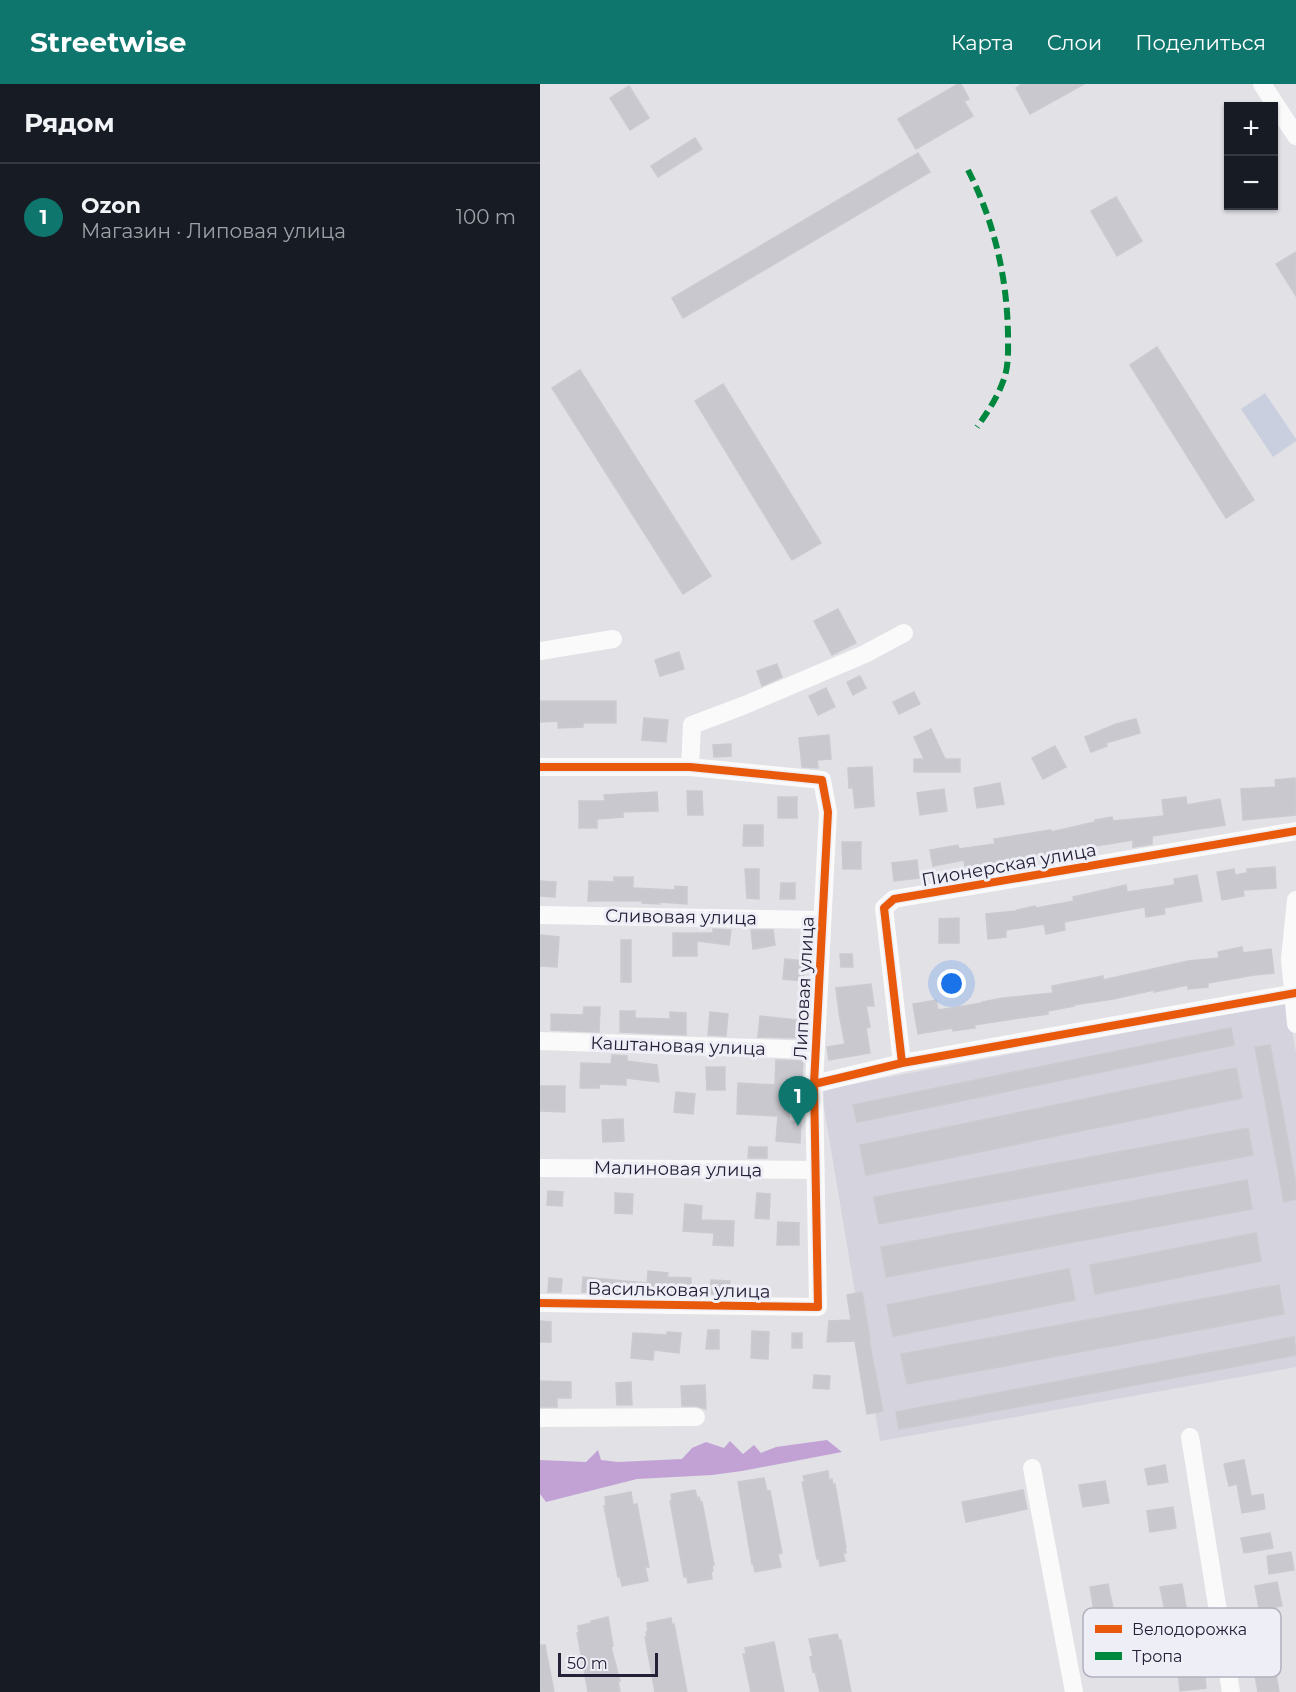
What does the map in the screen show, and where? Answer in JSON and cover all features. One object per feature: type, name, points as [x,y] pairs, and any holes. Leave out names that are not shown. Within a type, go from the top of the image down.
[{"type":"street","points":[[1262,84],[1296,136]]},
{"type":"street","points":[[540,767],[690,767],[692,725],[865,654],[904,633]]},
{"type":"street","points":[[540,651],[613,639]]},
{"type":"street","name":"Липовая улица","points":[[690,767],[822,780],[828,812],[814,1084],[818,1307]]},
{"type":"street","name":"Пионерская улица","points":[[902,1063],[884,908],[894,899],[1296,831]]},
{"type":"street","points":[[1296,900],[1290,959],[1296,1024]]},
{"type":"street","name":"Сливовая улица","points":[[540,915],[822,920]]},
{"type":"street","points":[[814,1084],[902,1063],[1294,993]]},
{"type":"street","name":"Каштановая улица","points":[[540,1041],[816,1050]]},
{"type":"street","name":"Малиновая улица","points":[[540,1168],[816,1170]]},
{"type":"street","name":"Васильковая улица","points":[[540,1303],[818,1307]]},
{"type":"street","points":[[540,1418],[696,1417]]},
{"type":"street","points":[[1190,1437],[1217,1608]]},
{"type":"street","points":[[1032,1468],[1074,1692]]},
{"type":"street","points":[[1229,1677],[1231,1692]]},
{"type":"shaded area","points":[[1265,393],[1296,439],[1273,457],[1241,409]]},
{"type":"shaded area","points":[[1287,1002],[1296,1053],[1296,1367],[880,1441],[821,1090]]},
{"type":"shaded area","points":[[827,1440],[842,1452],[712,1475],[637,1479],[546,1502],[540,1494],[540,1460],[586,1462],[598,1450],[601,1460],[618,1462],[682,1459],[692,1448],[706,1442],[724,1448],[730,1441],[743,1454],[754,1445],[761,1453],[776,1447]]},
{"type":"building","points":[[961,84],[969,99],[964,101],[973,116],[916,149],[898,119]]},
{"type":"building","points":[[1022,84],[1084,84],[1030,114],[1016,88]]},
{"type":"building","points":[[629,86],[649,118],[630,130],[610,98]]},
{"type":"building","points":[[695,138],[702,149],[658,177],[651,166]]},
{"type":"building","points":[[918,153],[930,172],[683,318],[672,298]]},
{"type":"building","points":[[1116,197],[1142,241],[1117,256],[1091,211]]},
{"type":"building","points":[[1296,252],[1296,296],[1276,264]]},
{"type":"building","points":[[1157,347],[1254,500],[1226,518],[1130,365]]},
{"type":"building","points":[[580,370],[711,576],[683,594],[552,388]]},
{"type":"building","points":[[723,384],[821,543],[792,560],[695,401]]},
{"type":"building","points":[[838,609],[856,643],[832,655],[814,621]]},
{"type":"building","points":[[679,652],[684,669],[660,676],[655,660]]},
{"type":"building","points":[[777,664],[782,677],[762,686],[757,671]]},
{"type":"building","points":[[860,676],[866,688],[853,695],[847,682]]},
{"type":"building","points":[[826,688],[835,707],[818,715],[809,696]]},
{"type":"building","points":[[914,692],[920,704],[899,714],[893,702]]},
{"type":"building","points":[[540,701],[616,701],[616,723],[583,723],[583,727],[558,728],[558,721],[540,722]]},
{"type":"building","points":[[644,718],[668,720],[666,742],[642,740]]},
{"type":"building","points":[[1136,719],[1140,733],[1106,743],[1107,746],[1091,752],[1085,737],[1116,724]]},
{"type":"building","points":[[931,729],[945,759],[960,759],[960,772],[914,772],[914,759],[924,759],[914,737]]},
{"type":"building","points":[[829,735],[831,759],[817,760],[818,768],[802,767],[799,738]]},
{"type":"building","points":[[731,744],[731,756],[714,757],[713,745]]},
{"type":"building","points":[[1055,746],[1066,767],[1043,779],[1032,758]]},
{"type":"building","points":[[872,767],[874,806],[855,808],[853,788],[849,788],[848,768]]},
{"type":"building","points":[[1295,778],[1296,815],[1243,820],[1241,789],[1276,787],[1275,780]]},
{"type":"building","points":[[1000,783],[1004,804],[977,808],[974,788]]},
{"type":"building","points":[[944,789],[947,811],[920,815],[917,793]]},
{"type":"building","points":[[687,791],[702,791],[703,815],[688,815]]},
{"type":"building","points":[[657,792],[658,811],[623,812],[623,817],[597,819],[597,828],[579,828],[579,801],[605,801],[604,795]]},
{"type":"building","points":[[778,797],[797,797],[797,818],[778,818]]},
{"type":"building","points":[[1186,797],[1187,805],[1220,799],[1225,825],[1152,836],[1152,844],[1133,847],[1133,840],[1089,847],[1091,854],[1070,858],[1069,853],[1019,860],[983,868],[983,870],[966,872],[964,860],[933,866],[930,850],[958,845],[959,849],[995,844],[994,839],[1051,830],[1051,832],[1112,817],[1113,821],[1164,816],[1162,800]]},
{"type":"building","points":[[744,825],[763,825],[763,846],[743,846]]},
{"type":"building","points":[[842,842],[861,842],[861,869],[843,869]]},
{"type":"building","points":[[917,860],[919,878],[894,881],[892,863]]},
{"type":"building","points":[[1275,867],[1276,888],[1243,890],[1244,896],[1222,900],[1217,872],[1234,869],[1235,875],[1247,873],[1247,869]]},
{"type":"building","points":[[745,869],[759,869],[759,899],[747,898]]},
{"type":"building","points":[[1197,875],[1202,901],[1164,908],[1165,914],[1146,917],[1145,907],[1064,922],[1065,930],[1046,934],[1044,924],[1006,930],[1006,937],[988,939],[986,914],[1074,901],[1073,897],[1126,885],[1127,892],[1175,885],[1174,879]]},
{"type":"building","points":[[614,877],[633,877],[633,888],[675,890],[675,886],[687,887],[687,904],[588,901],[589,881],[614,882]]},
{"type":"building","points":[[540,881],[556,882],[555,897],[540,896]]},
{"type":"building","points":[[781,883],[795,883],[795,899],[780,899]]},
{"type":"building","points":[[959,918],[959,943],[939,943],[939,919]]},
{"type":"building","points":[[713,929],[731,930],[729,945],[697,941],[697,956],[673,956],[673,933],[713,933]]},
{"type":"building","points":[[751,930],[773,930],[775,945],[753,949]]},
{"type":"building","points":[[540,935],[559,937],[557,967],[540,966]]},
{"type":"building","points":[[621,940],[631,940],[631,982],[621,982]]},
{"type":"building","points":[[1242,947],[1243,953],[1271,949],[1274,973],[1208,983],[1208,987],[1188,989],[1188,985],[1154,992],[1154,990],[1073,1005],[1048,1011],[1048,1014],[974,1025],[975,1028],[953,1031],[953,1028],[918,1034],[913,1004],[936,1000],[938,1010],[1003,998],[1053,993],[1052,986],[1103,976],[1103,980],[1188,961],[1219,958],[1218,952]]},
{"type":"building","points":[[840,954],[852,954],[853,967],[841,967]]},
{"type":"building","points":[[785,959],[805,961],[803,981],[783,979]]},
{"type":"building","points":[[871,984],[874,1006],[866,1006],[870,1027],[866,1028],[870,1053],[829,1060],[827,1047],[845,1044],[836,988]]},
{"type":"building","points":[[584,1007],[600,1007],[599,1032],[551,1030],[551,1014],[583,1015]]},
{"type":"building","points":[[620,1011],[635,1011],[635,1018],[670,1019],[670,1012],[686,1013],[686,1035],[620,1032]]},
{"type":"building","points":[[710,1012],[728,1014],[726,1036],[708,1035]]},
{"type":"building","points":[[760,1016],[806,1021],[804,1038],[758,1037]]},
{"type":"building","points":[[1231,1028],[1234,1045],[857,1122],[853,1105]]},
{"type":"building","points":[[1270,1045],[1296,1184],[1296,1199],[1284,1202],[1255,1047]]},
{"type":"building","points":[[612,1055],[627,1056],[627,1061],[657,1065],[659,1082],[626,1078],[626,1085],[600,1084],[599,1088],[580,1088],[581,1063],[611,1064]]},
{"type":"building","points":[[776,1060],[803,1061],[802,1077],[791,1076],[789,1121],[801,1122],[800,1143],[776,1141],[778,1116],[737,1114],[738,1083],[775,1085]]},
{"type":"building","points":[[706,1067],[725,1067],[725,1090],[707,1090]]},
{"type":"building","points":[[1236,1068],[1242,1098],[866,1175],[860,1145]]},
{"type":"building","points":[[540,1086],[565,1086],[565,1112],[540,1111]]},
{"type":"building","points":[[676,1092],[695,1094],[693,1114],[674,1112]]},
{"type":"building","points":[[623,1119],[624,1141],[603,1142],[602,1120]]},
{"type":"building","points":[[1248,1128],[1253,1155],[879,1224],[874,1197]]},
{"type":"building","points":[[749,1147],[767,1147],[767,1158],[748,1158]]},
{"type":"building","points":[[1247,1180],[1252,1209],[886,1277],[881,1247]]},
{"type":"building","points":[[548,1191],[563,1192],[562,1206],[547,1205]]},
{"type":"building","points":[[615,1193],[633,1194],[632,1214],[615,1213]]},
{"type":"building","points":[[757,1193],[770,1194],[769,1219],[755,1218]]},
{"type":"building","points":[[685,1204],[702,1206],[701,1220],[734,1221],[733,1246],[713,1245],[714,1233],[683,1231]]},
{"type":"building","points":[[778,1222],[799,1223],[799,1245],[777,1245]]},
{"type":"building","points":[[1256,1233],[1261,1261],[1095,1294],[1090,1265]]},
{"type":"building","points":[[1069,1269],[1075,1300],[893,1336],[887,1305]]},
{"type":"building","points":[[648,1271],[668,1273],[667,1277],[691,1278],[691,1294],[582,1292],[583,1277],[647,1283]]},
{"type":"building","points":[[549,1278],[562,1279],[561,1292],[548,1292]]},
{"type":"building","points":[[711,1280],[730,1281],[729,1286],[761,1289],[760,1295],[710,1294]]},
{"type":"building","points":[[1279,1285],[1284,1314],[907,1384],[901,1354]]},
{"type":"building","points":[[862,1292],[883,1411],[867,1414],[855,1341],[827,1342],[829,1321],[851,1320],[847,1295]]},
{"type":"building","points":[[540,1321],[551,1322],[551,1342],[540,1342]]},
{"type":"building","points":[[708,1330],[719,1330],[719,1349],[706,1349]]},
{"type":"building","points":[[752,1331],[769,1332],[768,1359],[751,1358]]},
{"type":"building","points":[[667,1332],[681,1333],[679,1353],[654,1350],[653,1360],[631,1358],[633,1333],[667,1335]]},
{"type":"building","points":[[792,1333],[802,1333],[802,1348],[792,1348]]},
{"type":"building","points":[[1294,1337],[1296,1355],[899,1429],[896,1412]]},
{"type":"building","points":[[814,1375],[830,1376],[829,1389],[813,1388]]},
{"type":"building","points":[[540,1381],[571,1382],[571,1398],[557,1398],[557,1407],[540,1407]]},
{"type":"building","points":[[631,1382],[632,1405],[617,1405],[616,1383]]},
{"type":"building","points":[[705,1385],[706,1409],[682,1406],[681,1386]]},
{"type":"building","points":[[1244,1460],[1251,1496],[1263,1494],[1265,1509],[1242,1513],[1237,1484],[1229,1486],[1224,1464]]},
{"type":"building","points":[[1165,1465],[1168,1482],[1148,1485],[1145,1469]]},
{"type":"building","points":[[828,1471],[829,1480],[832,1479],[833,1485],[835,1484],[846,1553],[843,1553],[845,1561],[820,1566],[802,1482],[805,1482],[803,1476]]},
{"type":"building","points":[[764,1478],[767,1491],[770,1491],[782,1553],[778,1554],[781,1567],[755,1572],[738,1482]]},
{"type":"building","points":[[1105,1481],[1109,1503],[1083,1507],[1079,1485]]},
{"type":"building","points":[[695,1490],[697,1498],[699,1497],[702,1502],[714,1565],[711,1571],[712,1579],[688,1583],[687,1577],[684,1577],[670,1501],[672,1500],[671,1494]]},
{"type":"building","points":[[1023,1490],[1027,1509],[966,1522],[962,1502]]},
{"type":"building","points":[[631,1492],[633,1505],[637,1504],[649,1567],[645,1567],[648,1581],[622,1586],[620,1577],[618,1577],[604,1506],[606,1506],[605,1497]]},
{"type":"building","points":[[1173,1507],[1176,1528],[1150,1532],[1147,1511]]},
{"type":"building","points":[[1270,1533],[1273,1548],[1244,1553],[1241,1538]]},
{"type":"building","points":[[1291,1552],[1294,1570],[1269,1574],[1267,1556]]},
{"type":"building","points":[[1277,1582],[1282,1606],[1259,1608],[1255,1586]]},
{"type":"building","points":[[1108,1584],[1113,1608],[1094,1608],[1090,1587]]},
{"type":"building","points":[[1182,1584],[1186,1608],[1164,1608],[1160,1587]]},
{"type":"building","points":[[608,1617],[620,1692],[588,1692],[577,1633],[579,1633],[578,1626]]},
{"type":"building","points":[[671,1618],[687,1692],[655,1692],[645,1637],[648,1631],[647,1623]]},
{"type":"building","points":[[837,1634],[841,1640],[851,1692],[820,1692],[815,1671],[813,1672],[810,1657],[813,1656],[809,1639]]},
{"type":"building","points":[[774,1642],[784,1692],[751,1692],[743,1654],[746,1654],[745,1648]]},
{"type":"building","points":[[540,1645],[545,1645],[554,1692],[540,1692]]},
{"type":"building","points":[[1179,1677],[1205,1677],[1206,1688],[1180,1691]]},
{"type":"building","points":[[1255,1677],[1276,1677],[1279,1692],[1258,1692]]},
{"type":"marked path","points":[[968,170],[992,229],[1002,271],[1008,334],[1006,374],[999,392],[977,427]]},
{"type":"cycle path","points":[[540,767],[690,767],[822,780],[828,812],[814,1084],[818,1307],[540,1303]]},
{"type":"cycle path","points":[[902,1063],[884,908],[894,899],[1296,831]]},
{"type":"cycle path","points":[[814,1084],[902,1063],[1296,993]]},
{"type":"place","name":"Ozon","points":[[798,1126]]}]
